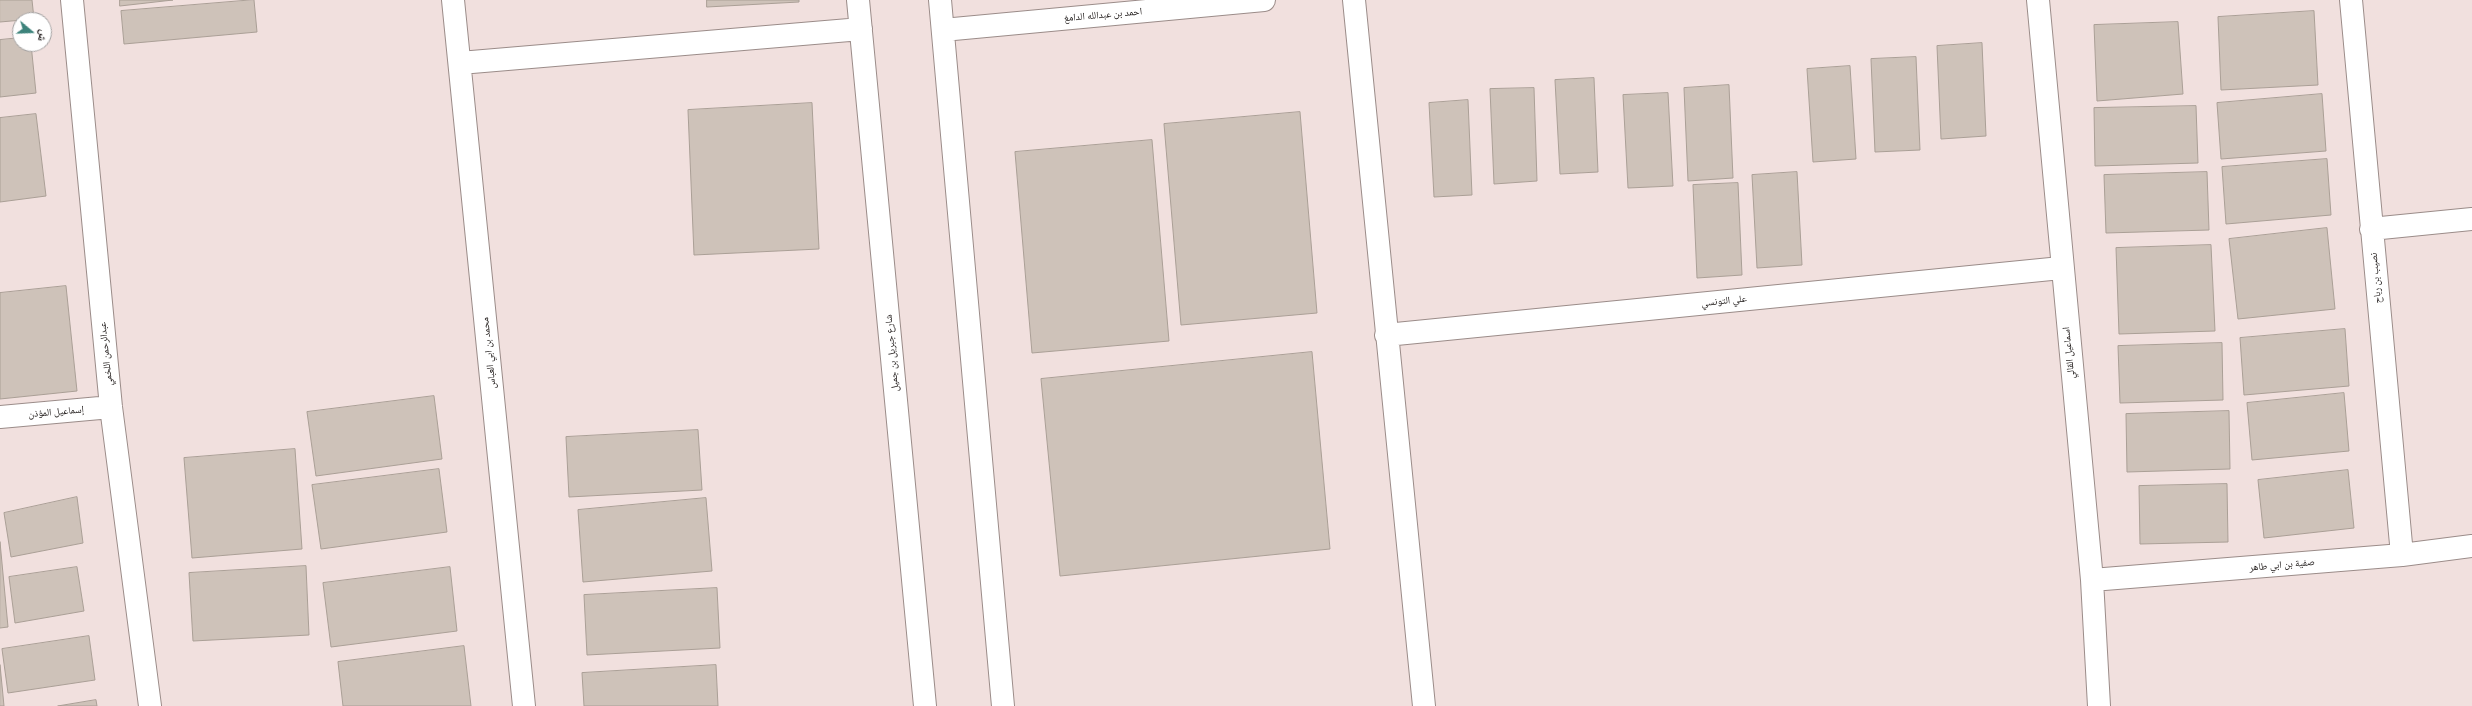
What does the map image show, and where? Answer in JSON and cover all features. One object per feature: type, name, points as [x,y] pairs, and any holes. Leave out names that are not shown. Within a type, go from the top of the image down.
[{"type":"street","name":"عبدالرحمن اللخمي","points":[[72,0],[112,407],[150,706]]},
{"type":"street","name":"محمد بن ابي العباس","points":[[453,0],[524,706]]},
{"type":"street","name":"شارع جبريل بن جميل","points":[[858,0],[925,706]]},
{"type":"street","points":[[940,0],[1003,706]]},
{"type":"street","name":"احمد بن عبدالله الدامغ","points":[[942,30],[1264,0]]},
{"type":"street","points":[[1354,0],[1386,335],[1424,706]]},
{"type":"street","name":"اسماعيل القالي","points":[[2038,0],[2061,268],[2092,580],[2099,706]]},
{"type":"street","name":"نصيب بن رباح","points":[[2351,0],[2402,555]]},
{"type":"street","points":[[460,63],[861,29]]},
{"type":"street","points":[[2371,229],[2472,220]]},
{"type":"street","name":"علي التونسي","points":[[1386,335],[2061,268]]},
{"type":"street","name":"إسماعيل المؤذن","points":[[0,417],[112,407]]},
{"type":"street","name":"صفية بن ابي طاهر","points":[[2092,580],[2402,555],[2472,546]]},
{"type":"building","points":[[0,0],[32,0],[33,12],[12,12],[12,21],[0,22]]},
{"type":"building","points":[[120,0],[173,0],[120,6]]},
{"type":"building","points":[[254,0],[257,32],[124,44],[121,11]]},
{"type":"building","points":[[707,0],[799,0],[799,2],[707,7]]},
{"type":"building","points":[[2314,11],[2318,85],[2221,90],[2218,17]]},
{"type":"building","points":[[2178,22],[2183,94],[2097,101],[2094,25]]},
{"type":"building","points":[[12,39],[12,52],[32,52],[36,93],[0,97],[0,40]]},
{"type":"building","points":[[1982,43],[1986,136],[1941,139],[1937,46]]},
{"type":"building","points":[[1916,57],[1920,150],[1875,152],[1871,59]]},
{"type":"building","points":[[1850,66],[1856,159],[1813,162],[1807,69]]},
{"type":"building","points":[[1594,78],[1598,172],[1560,174],[1555,80]]},
{"type":"building","points":[[1729,85],[1733,178],[1688,181],[1684,88]]},
{"type":"building","points":[[1534,88],[1537,181],[1494,184],[1490,89]]},
{"type":"building","points":[[1668,93],[1673,186],[1628,188],[1623,95]]},
{"type":"building","points":[[2322,94],[2326,151],[2221,159],[2217,103]]},
{"type":"building","points":[[1468,100],[1472,195],[1434,197],[1429,103]]},
{"type":"building","points":[[812,103],[819,249],[694,255],[688,110]]},
{"type":"building","points":[[2196,106],[2198,163],[2095,166],[2094,108]]},
{"type":"building","points":[[1300,112],[1317,313],[1181,325],[1164,124]]},
{"type":"building","points":[[36,114],[46,196],[0,202],[0,118]]},
{"type":"building","points":[[1152,140],[1169,341],[1032,353],[1015,152]]},
{"type":"building","points":[[2327,159],[2331,215],[2226,224],[2222,167]]},
{"type":"building","points":[[1797,172],[1802,265],[1757,268],[1752,175]]},
{"type":"building","points":[[2207,172],[2209,230],[2106,233],[2104,175]]},
{"type":"building","points":[[1738,183],[1742,275],[1697,278],[1693,185]]},
{"type":"building","points":[[2327,228],[2335,309],[2238,319],[2229,239]]},
{"type":"building","points":[[2211,245],[2215,331],[2119,334],[2116,248]]},
{"type":"building","points":[[66,286],[77,391],[0,399],[0,293]]},
{"type":"building","points":[[2345,329],[2349,386],[2244,395],[2240,338]]},
{"type":"building","points":[[2222,343],[2223,400],[2120,403],[2118,346]]},
{"type":"building","points":[[1312,352],[1330,549],[1060,576],[1041,379]]},
{"type":"building","points":[[2344,393],[2349,451],[2252,460],[2247,403]]},
{"type":"building","points":[[434,396],[442,459],[316,476],[307,412]]},
{"type":"building","points":[[2229,411],[2230,469],[2127,472],[2126,414]]},
{"type":"building","points":[[698,430],[702,490],[569,497],[566,437]]},
{"type":"building","points":[[295,449],[302,549],[192,558],[184,458]]},
{"type":"building","points":[[439,469],[447,532],[321,549],[312,485]]},
{"type":"building","points":[[2348,470],[2354,528],[2264,538],[2258,480]]},
{"type":"building","points":[[2227,484],[2228,542],[2140,544],[2139,486]]},
{"type":"building","points":[[77,497],[83,543],[11,557],[4,513]]},
{"type":"building","points":[[706,498],[712,571],[583,582],[578,510]]},
{"type":"building","points":[[0,542],[8,627],[0,628]]},
{"type":"building","points":[[306,566],[309,635],[193,641],[189,573]]},
{"type":"building","points":[[77,567],[84,611],[15,623],[9,577]]},
{"type":"building","points":[[450,567],[457,631],[331,647],[323,583]]},
{"type":"building","points":[[717,588],[720,648],[587,655],[584,595]]},
{"type":"building","points":[[89,636],[95,680],[8,693],[2,649]]},
{"type":"building","points":[[464,646],[471,706],[343,706],[338,662]]},
{"type":"building","points":[[0,665],[4,706],[0,706]]},
{"type":"building","points":[[716,665],[718,706],[584,706],[582,673]]},
{"type":"building","points":[[96,700],[97,706],[58,706]]}]
